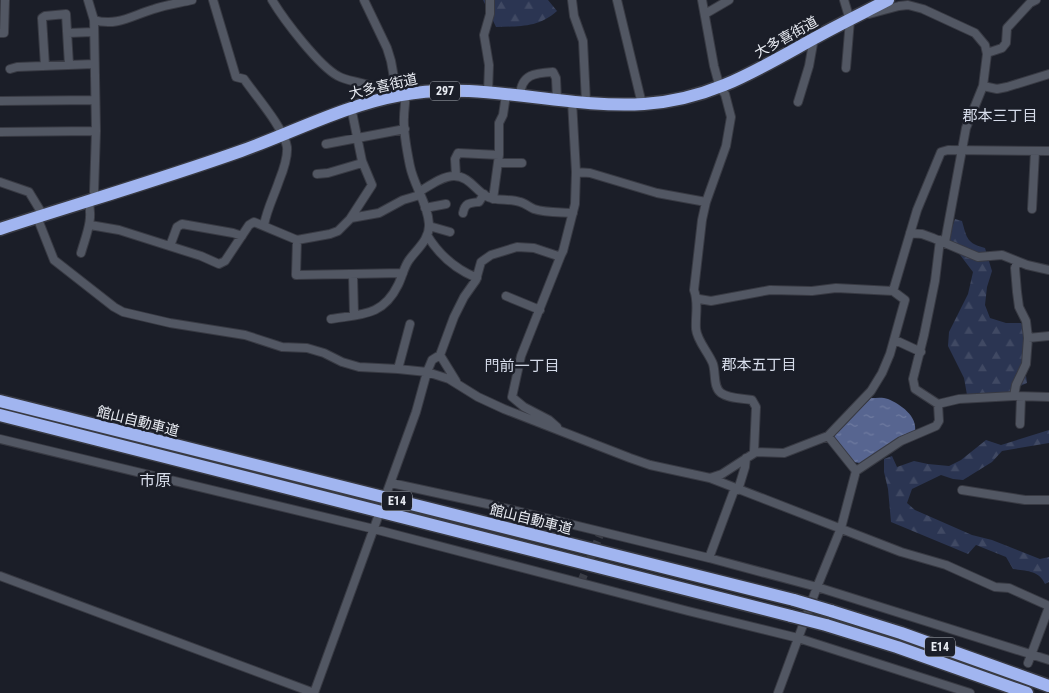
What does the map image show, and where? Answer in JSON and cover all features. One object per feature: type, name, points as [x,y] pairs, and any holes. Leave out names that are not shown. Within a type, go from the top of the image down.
[{"type":"highway","name":"大多喜街道","points":[[0,229],[234,154],[351,107],[399,91],[455,91],[557,100],[642,104],[693,97],[747,76],[814,38],[888,0]]},
{"type":"highway","name":"館山自動車道","points":[[0,401],[794,600],[901,633],[1049,686]]},
{"type":"highway","name":"館山自動車道","points":[[0,415],[826,625],[898,647],[1027,693]]},
{"type":"street","points":[[81,253],[90,225],[96,131],[94,20],[88,0]]},
{"type":"street","points":[[94,20],[103,22],[128,20],[153,9],[192,0]]},
{"type":"street","points":[[213,0],[236,77],[244,79],[283,135],[287,148],[286,161],[268,208],[264,225]]},
{"type":"street","points":[[272,0],[298,36],[323,64],[338,76],[374,87],[399,91]]},
{"type":"street","points":[[331,319],[364,314],[385,304],[392,297],[408,262],[424,241],[429,226],[425,208],[410,166],[399,91],[391,61],[387,48],[364,0]]},
{"type":"street","points":[[488,93],[489,65],[484,35],[490,14],[490,0]]},
{"type":"street","points":[[572,0],[574,16],[583,41],[586,102]]},
{"type":"street","points":[[617,0],[642,104]]},
{"type":"street","points":[[702,0],[720,88],[725,94],[730,109],[730,127],[726,146],[706,202],[694,290],[696,297],[696,330],[710,356],[719,392],[726,396],[752,400],[756,406],[754,452]]},
{"type":"street","points":[[705,14],[729,0]]},
{"type":"street","points":[[844,0],[854,17],[846,68]]},
{"type":"street","points":[[987,53],[1002,48],[1006,43],[1007,28],[1031,1]]},
{"type":"street","points":[[0,33],[4,33],[3,3]]},
{"type":"street","points":[[854,17],[899,6],[908,5],[923,9],[975,33],[982,40],[987,53],[983,86],[966,128],[921,352],[914,368],[913,379],[915,389],[938,404],[959,399],[1049,397]]},
{"type":"street","points":[[45,66],[42,18],[66,14],[69,65]]},
{"type":"street","points":[[68,33],[93,32]]},
{"type":"street","points":[[798,102],[809,66],[814,38]]},
{"type":"street","points":[[10,68],[17,66],[94,64]]},
{"type":"street","points":[[520,96],[520,88],[526,79],[537,73],[553,72],[556,78],[557,100]]},
{"type":"street","points":[[983,86],[997,89],[1007,88],[1049,74]]},
{"type":"street","points":[[493,199],[499,159],[499,123],[503,115],[506,95]]},
{"type":"street","points":[[0,101],[95,100]]},
{"type":"street","points":[[557,429],[557,425],[524,407],[512,397],[521,356],[561,255],[573,214],[576,172],[572,101]]},
{"type":"street","points":[[90,225],[119,230],[221,263],[225,261],[249,225],[254,222],[297,240],[338,231],[351,218],[372,185],[362,163],[351,107]]},
{"type":"street","points":[[326,144],[405,129]]},
{"type":"street","points":[[0,132],[96,131]]},
{"type":"street","points":[[893,291],[917,210],[941,152],[944,150],[1049,151]]},
{"type":"street","points":[[1032,209],[1035,151]]},
{"type":"street","points":[[456,176],[455,159],[458,153],[522,163]]},
{"type":"street","points":[[317,174],[328,173],[362,163]]},
{"type":"street","points":[[576,172],[590,173],[657,193],[706,202]]},
{"type":"street","points":[[351,218],[379,213],[403,200],[420,194],[432,184],[451,176],[468,180],[493,199],[521,202],[541,211],[573,214]]},
{"type":"street","points":[[0,182],[29,192],[40,216],[54,260],[114,308],[123,312],[170,323],[244,335],[282,347],[307,348],[359,367],[398,368],[427,372],[449,379],[478,397],[504,409],[650,465],[710,478],[901,552],[946,565],[995,587],[1009,588],[1049,607],[1028,664]]},
{"type":"street","points":[[463,213],[466,204],[479,202],[484,194]]},
{"type":"street","points":[[425,208],[446,204]]},
{"type":"street","points":[[170,246],[177,227],[182,224],[242,236]]},
{"type":"street","points":[[429,226],[450,232]]},
{"type":"street","points":[[910,233],[922,234],[942,241],[978,257],[1002,255],[1035,268],[1049,270]]},
{"type":"street","points":[[427,235],[446,260],[465,273],[477,278]]},
{"type":"street","points":[[297,240],[296,275],[403,273]]},
{"type":"street","points":[[388,492],[416,412],[427,372],[432,360],[440,355],[454,317],[464,297],[477,278],[481,262],[486,257],[517,247],[534,248],[558,256],[561,255]]},
{"type":"street","points":[[1017,262],[1015,268],[1017,292],[1020,307],[1026,321],[1028,338],[1026,364],[1016,385],[1020,424]]},
{"type":"street","points":[[353,275],[354,315]]},
{"type":"street","points":[[696,297],[711,301],[770,290],[812,291],[836,288],[893,291],[905,300],[895,340],[882,374],[872,391],[828,436],[784,453],[754,452],[722,474],[710,478]]},
{"type":"street","points":[[506,296],[540,310]]},
{"type":"street","points":[[398,368],[410,324]]},
{"type":"street","points":[[1028,338],[1049,336]]},
{"type":"street","points":[[895,340],[921,352]]},
{"type":"street","points":[[440,355],[458,385]]},
{"type":"street","points":[[491,362],[518,370]]},
{"type":"street","points":[[778,693],[816,587],[841,528],[856,471],[901,441],[936,426],[939,421],[938,404]]},
{"type":"street","points":[[828,436],[856,471]]},
{"type":"street","points":[[0,439],[374,528],[798,638],[970,693]]},
{"type":"street","points":[[709,558],[745,467],[746,458]]},
{"type":"street","points":[[390,483],[492,504],[709,558],[816,587],[1049,660]]},
{"type":"street","points":[[962,490],[1025,500],[1049,500]]},
{"type":"street","points":[[0,576],[314,693],[378,517]]},
{"type":"green space","points":[[483,0],[548,0],[557,11],[543,21],[536,23],[496,27]]},
{"type":"green space","points":[[955,219],[962,221],[971,242],[985,248],[992,271],[987,287],[985,305],[990,318],[1006,323],[1021,323],[1025,327],[1024,360],[1027,383],[1013,389],[1010,394],[967,395],[964,378],[948,346],[949,332],[968,294],[973,272],[948,239]]},
{"type":"green space","points":[[1049,430],[1049,443],[1002,451],[992,462],[963,480],[941,475],[912,489],[907,503],[915,510],[972,535],[992,540],[1040,559],[1049,557],[1049,582],[1045,584],[1039,576],[1032,572],[1013,569],[1006,557],[976,545],[968,554],[891,522],[884,459],[892,456],[897,467],[914,461],[949,466],[961,460],[986,440],[1001,445]]},
{"type":"water","points":[[871,398],[886,398],[903,407],[914,421],[915,432],[896,440],[860,463],[853,462],[834,436]]},
{"type":"tunnel","points":[[581,582],[601,532]]},
{"type":"district","name":"郡本三丁目","points":[[1000,116]]},
{"type":"district","name":"郡本五丁目","points":[[759,365]]},
{"type":"district","name":"門前一丁目","points":[[522,366]]},
{"type":"district","name":"市原","points":[[155,480]]}]
